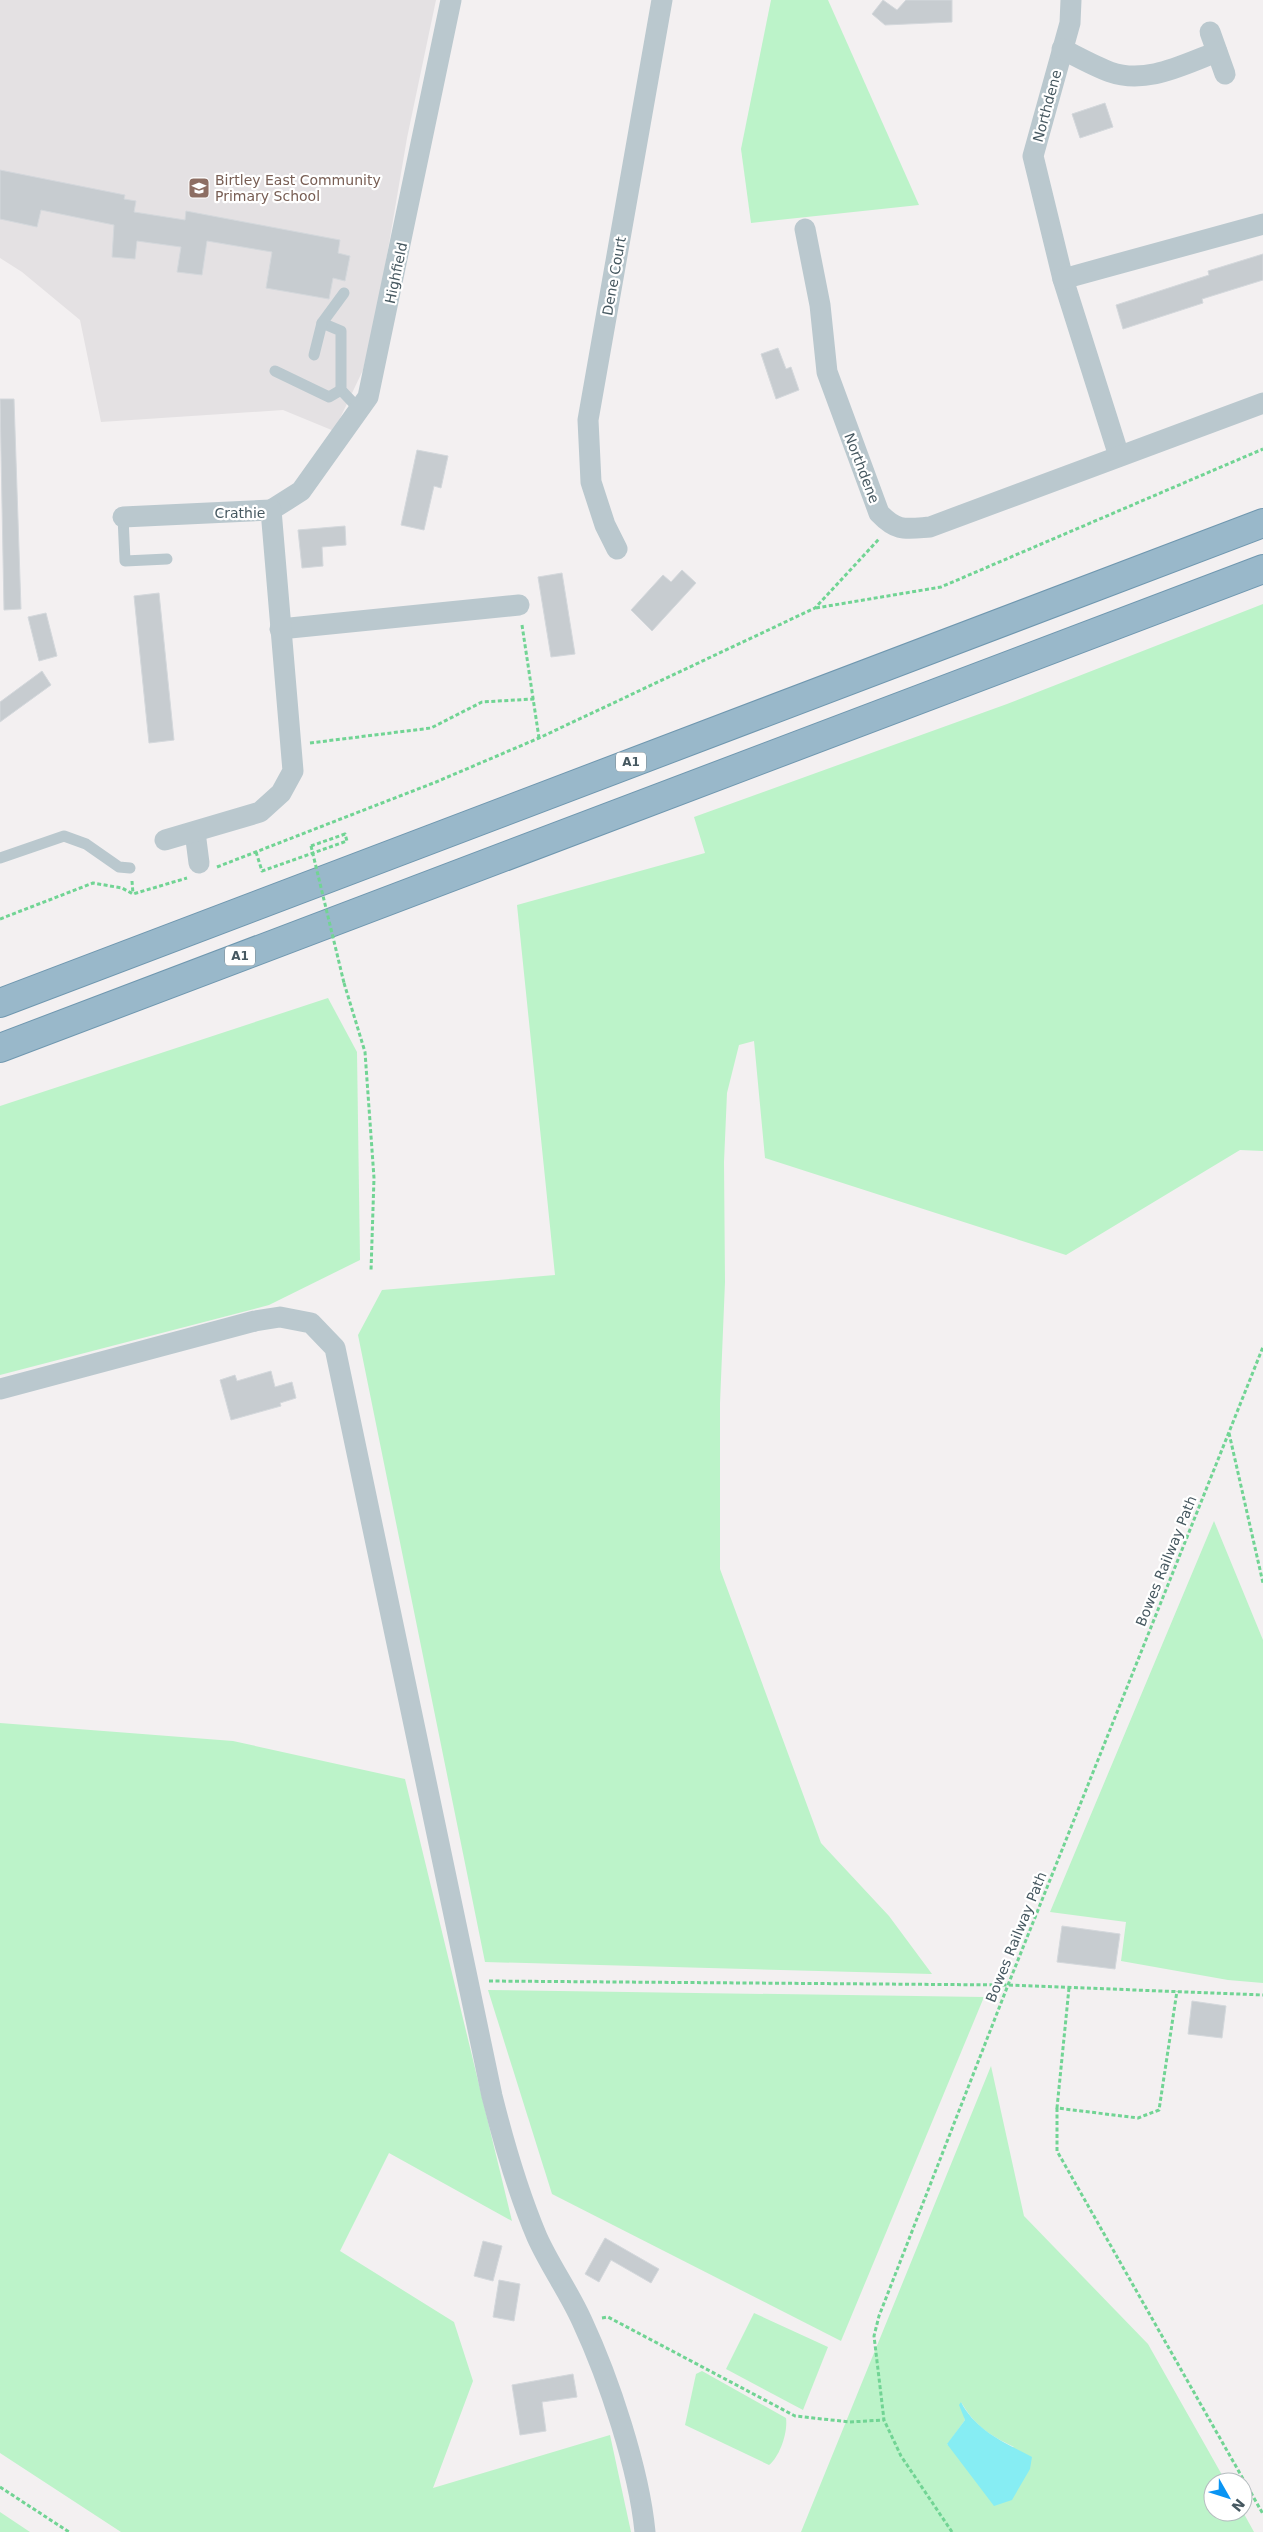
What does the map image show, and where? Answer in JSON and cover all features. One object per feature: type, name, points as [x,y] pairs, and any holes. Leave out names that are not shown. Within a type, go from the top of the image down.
[{"type":"highway","name":"A1","points":[[0,1002],[1263,523]]},
{"type":"highway","name":"A1","points":[[0,1048],[1263,569]]},
{"type":"street","name":"Highfield","points":[[271,510],[300,491],[368,397],[451,0]]},
{"type":"street","name":"Dene Court","points":[[617,549],[605,525],[591,482],[588,420],[662,0]]},
{"type":"street","name":"Northdene","points":[[1071,0],[1070,23],[1034,156],[1062,279],[1119,456]]},
{"type":"street","points":[[1210,32],[1226,74]]},
{"type":"street","name":"Northdene","points":[[1062,49],[1111,72],[1132,76],[1151,76],[1217,52]]},
{"type":"street","points":[[1062,279],[1263,224]]},
{"type":"street","name":"Northdene","points":[[805,229],[820,305],[827,372],[880,513],[891,525]]},
{"type":"street","points":[[891,525],[906,529],[930,527],[1263,404]]},
{"type":"street","name":"Crathie","points":[[122,517],[271,510],[289,745],[293,771],[281,793],[260,812],[165,840]]},
{"type":"street","points":[[280,629],[519,605]]},
{"type":"street","points":[[195,832],[202,869]]},
{"type":"street","points":[[0,1389],[280,1316],[310,1323],[335,1348],[468,1981],[508,2156],[537,2237],[582,2320],[620,2426],[643,2509],[645,2532]]},
{"type":"lane","points":[[314,355],[322,323],[344,293]]},
{"type":"lane","points":[[322,323],[341,331],[341,390],[360,410]]},
{"type":"lane","points":[[275,371],[329,397],[341,390]]},
{"type":"lane","points":[[122,517],[125,561],[166,559]]},
{"type":"lane","points":[[0,858],[64,836],[86,844],[119,867],[130,868]]},
{"type":"path","points":[[0,919],[93,883],[122,888],[133,894],[256,852],[540,738],[815,608],[941,587],[1263,449]]},
{"type":"path","points":[[815,608],[891,525]]},
{"type":"path","points":[[519,605],[540,738]]},
{"type":"path","points":[[289,745],[431,728],[482,702],[534,699]]},
{"type":"path","points":[[256,852],[262,871],[305,856],[313,853],[347,840],[345,834],[311,846],[313,855],[344,983],[364,1052],[374,1178],[371,1271]]},
{"type":"path","name":"Bowes Railway Path","points":[[952,2532],[901,2456],[884,2420],[874,2336],[879,2316],[1008,1985],[1263,1347]]},
{"type":"path","points":[[1229,1433],[1263,1583]]},
{"type":"path","points":[[468,1981],[1008,1985],[1263,1995]]},
{"type":"path","points":[[1069,1988],[1057,2108],[1057,2150],[1263,2514]]},
{"type":"path","points":[[1057,2108],[1138,2118],[1159,2110],[1177,1991]]},
{"type":"path","points":[[582,2320],[608,2318],[795,2416],[850,2422],[884,2420]]},
{"type":"path","points":[[0,2487],[69,2532]]},
{"type":"shaded area","name":"Birtley East Community Primary School","points":[[0,0],[436,0],[407,138],[377,314],[363,370],[334,431],[283,410],[101,422],[80,320],[22,272],[0,258]]},
{"type":"green space","points":[[771,0],[828,0],[919,205],[751,223],[741,149]]},
{"type":"green space","points":[[1263,604],[1263,1151],[1240,1150],[1066,1255],[765,1158],[754,1041],[739,1045],[727,1093],[724,1162],[725,1282],[720,1403],[720,1569],[821,1843],[889,1916],[932,1974],[485,1962],[358,1335],[382,1290],[555,1275],[517,905],[705,853],[694,817],[1007,704]]},
{"type":"green space","points":[[328,998],[357,1052],[360,1260],[269,1305],[0,1375],[0,1106]]},
{"type":"green space","points":[[1214,1521],[1263,1640],[1263,1983],[1228,1980],[1121,1961],[1126,1922],[1050,1912]]},
{"type":"green space","points":[[0,1723],[233,1741],[405,1779],[512,2221],[389,2153],[340,2251],[454,2322],[473,2381],[433,2488],[610,2435],[631,2532],[121,2532],[0,2453]]},
{"type":"green space","points":[[488,1990],[984,1997],[841,2341],[552,2194]]},
{"type":"green space","points":[[991,2066],[1024,2216],[1148,2344],[1220,2472],[1203,2472],[1203,2522],[1248,2522],[1254,2532],[801,2532]],"holes":[[[961,2402],[983,2429],[1014,2447],[947,2445],[965,2420]]]},
{"type":"green space","points":[[754,2313],[828,2347],[803,2410],[726,2369]]},
{"type":"green space","points":[[702,2371],[786,2418],[786,2430],[782,2443],[777,2456],[769,2465],[685,2425],[696,2374]]},
{"type":"green space","points":[[0,2512],[30,2532],[0,2532]]},
{"type":"water","points":[[961,2402],[974,2421],[992,2435],[1032,2457],[1030,2469],[1012,2500],[994,2506],[947,2444],[965,2420],[959,2405]]},
{"type":"building","points":[[883,0],[897,10],[906,0],[952,0],[952,22],[885,25],[872,14]]},
{"type":"building","points":[[1105,103],[1113,127],[1080,138],[1072,114]]},
{"type":"building","points":[[0,170],[125,195],[124,199],[136,201],[134,212],[185,220],[186,211],[340,240],[338,253],[350,256],[345,281],[333,278],[329,299],[266,288],[272,252],[207,241],[202,275],[177,272],[181,247],[137,241],[135,259],[112,257],[114,225],[41,210],[37,227],[0,219]]},
{"type":"building","points":[[1263,254],[1263,280],[1202,299],[1203,303],[1123,329],[1116,305],[1209,275],[1208,271]]},
{"type":"building","points":[[778,348],[786,369],[791,367],[799,390],[776,399],[761,354]]},
{"type":"building","points":[[0,399],[14,399],[21,609],[4,610]]},
{"type":"building","points":[[417,450],[448,456],[441,488],[434,486],[424,530],[401,525]]},
{"type":"building","points":[[345,526],[346,545],[322,547],[323,566],[302,568],[298,530]]},
{"type":"building","points":[[682,570],[696,583],[652,631],[631,610],[663,575],[671,582]]},
{"type":"building","points":[[562,573],[575,654],[551,657],[538,577]]},
{"type":"building","points":[[159,593],[174,740],[149,743],[134,596]]},
{"type":"building","points":[[46,613],[57,656],[39,661],[28,617]]},
{"type":"building","points":[[42,671],[51,685],[0,722],[0,702]]},
{"type":"building","points":[[271,1371],[275,1387],[292,1382],[296,1398],[280,1403],[281,1406],[231,1420],[220,1380],[235,1375],[237,1381]]},
{"type":"building","points":[[1062,1926],[1120,1934],[1115,1969],[1057,1962]]},
{"type":"building","points":[[1192,2001],[1226,2006],[1222,2038],[1188,2034]]},
{"type":"building","points":[[605,2238],[659,2269],[651,2283],[611,2260],[599,2282],[585,2274]]},
{"type":"building","points":[[483,2241],[502,2246],[493,2281],[474,2276]]},
{"type":"building","points":[[499,2280],[520,2284],[514,2321],[493,2317]]},
{"type":"building","points":[[573,2374],[577,2397],[542,2402],[546,2431],[520,2435],[512,2385]]},
{"type":"place","name":"Birtley East Community Primary School","points":[[199,188]]}]
